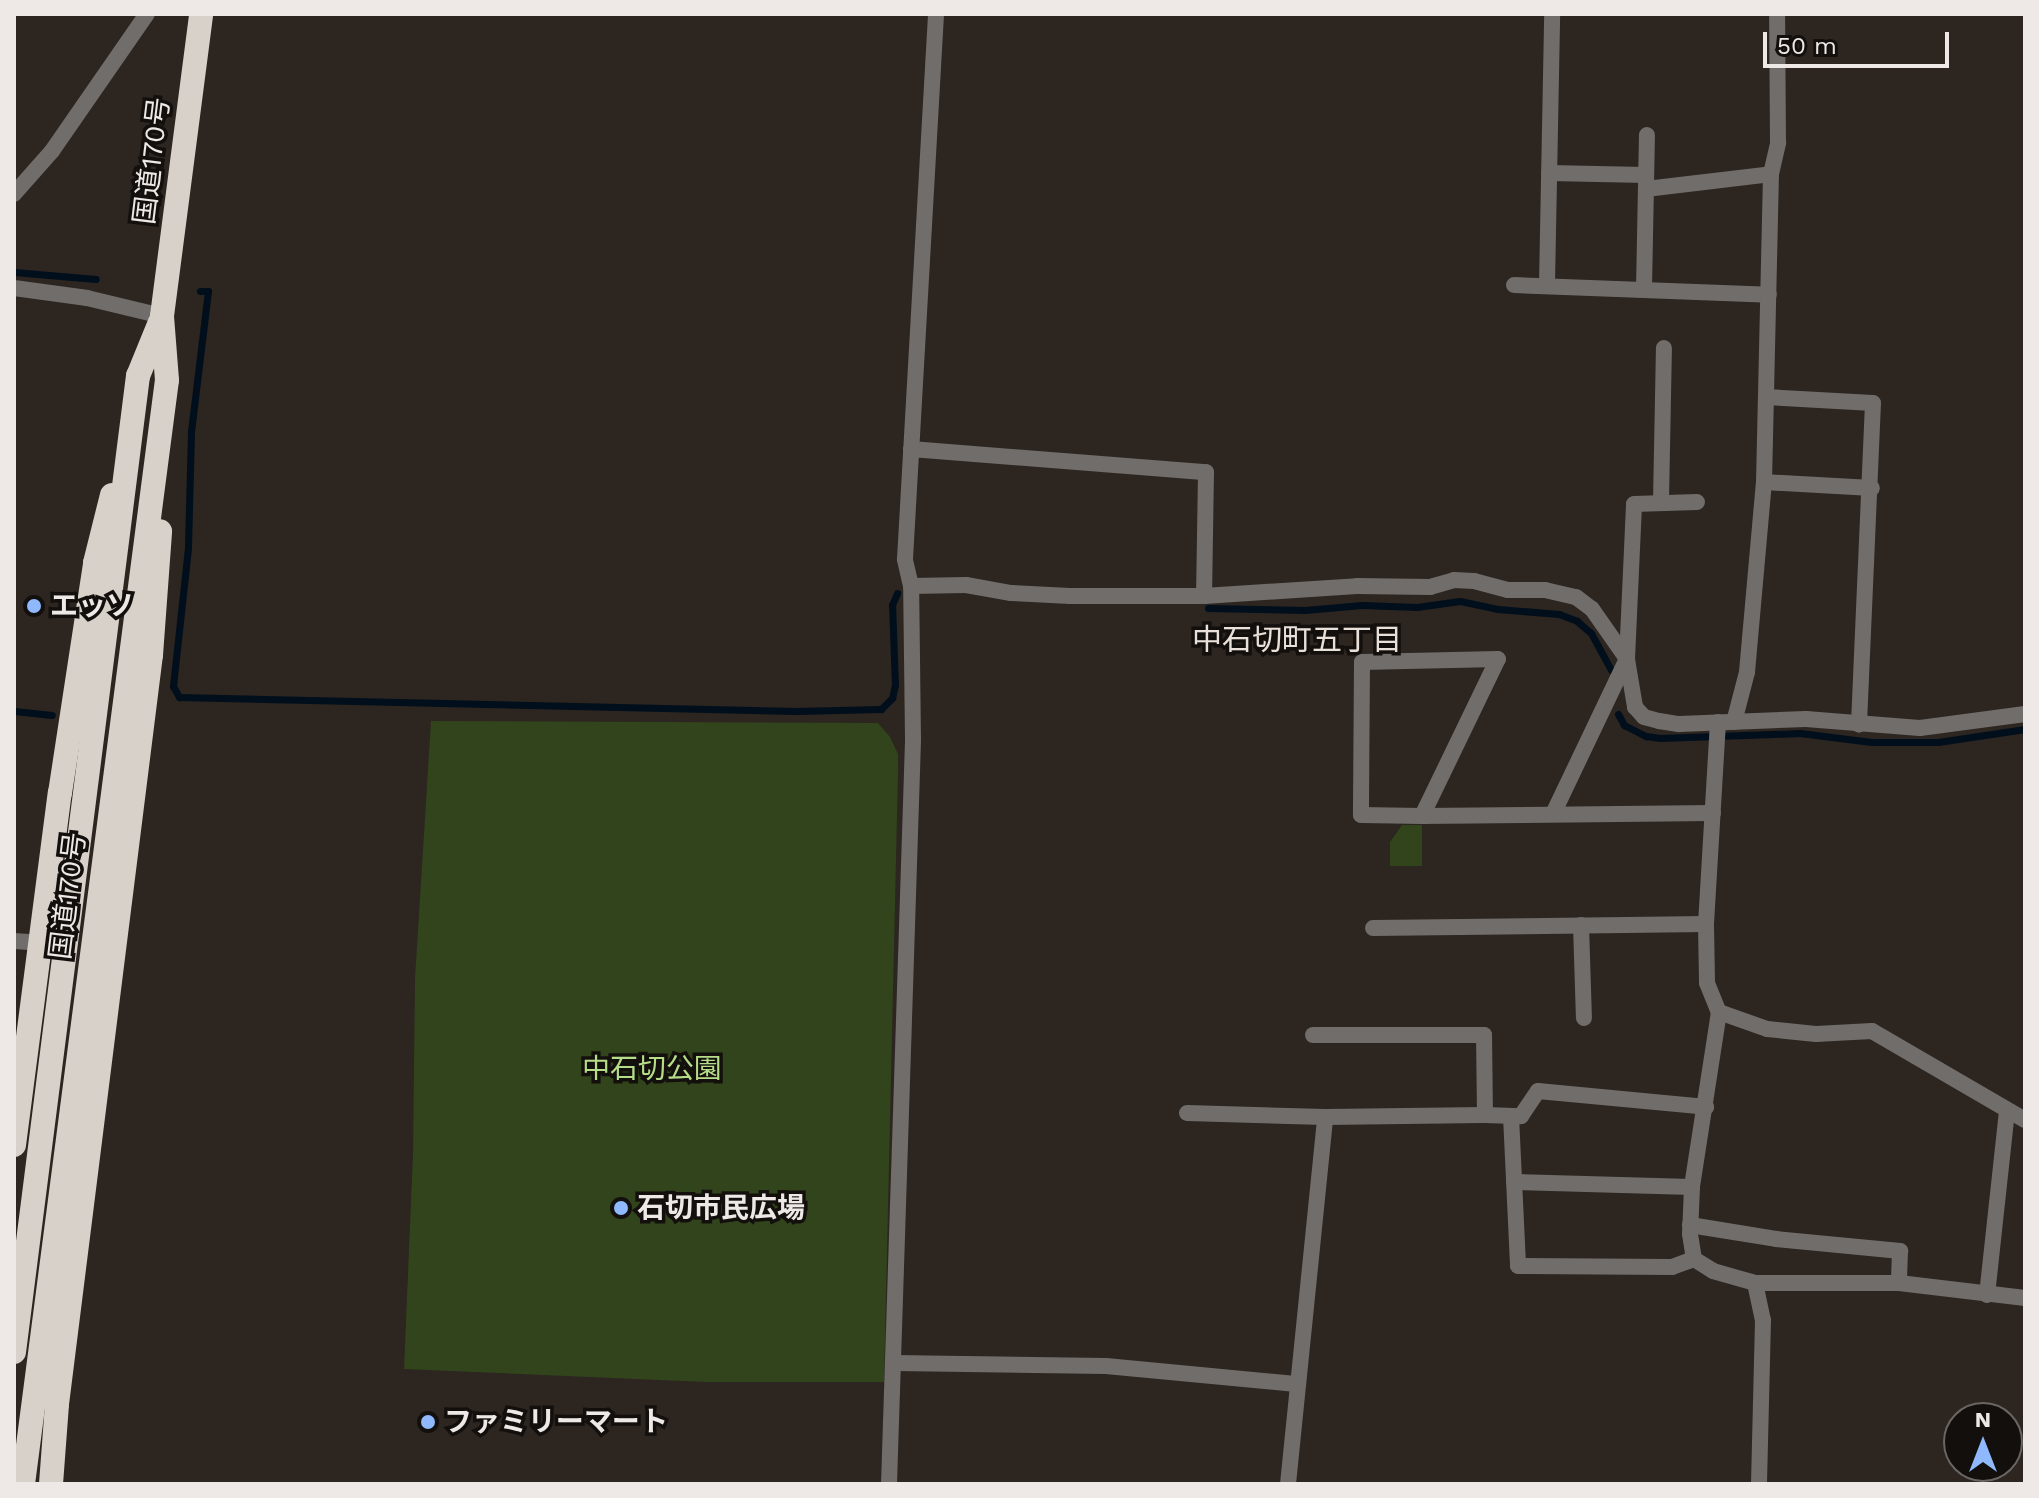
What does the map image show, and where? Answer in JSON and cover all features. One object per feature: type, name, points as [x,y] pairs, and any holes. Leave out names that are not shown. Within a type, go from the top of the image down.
[{"type":"highway","name":"国道170号","points":[[23,1484],[167,380],[162,316],[201,14]]},
{"type":"highway","name":"国道170号","points":[[14,1352],[138,376],[162,316]]},
{"type":"highway","points":[[14,1145],[95,563],[131,429]]},
{"type":"highway","points":[[51,1484],[58,1388],[157,598],[161,541],[155,469]]},
{"type":"street","points":[[14,194],[52,151],[147,14]]},
{"type":"street","points":[[889,1484],[913,739],[911,586],[905,559],[936,14]]},
{"type":"street","points":[[1547,284],[1552,14]]},
{"type":"street","points":[[1694,1259],[1690,1225],[1692,1187],[1719,1012],[1707,983],[1706,924],[1717,745],[1723,724],[1747,672],[1764,482],[1771,174],[1778,143],[1777,14]]},
{"type":"street","points":[[1644,289],[1647,135]]},
{"type":"street","points":[[1549,173],[1646,182],[1771,174]]},
{"type":"street","points":[[1514,285],[1769,295]]},
{"type":"street","points":[[14,288],[87,298],[162,316]]},
{"type":"street","points":[[1661,501],[1664,348]]},
{"type":"street","points":[[1766,397],[1873,403],[1872,488],[1859,725]]},
{"type":"street","points":[[911,449],[1206,472],[1204,596]]},
{"type":"street","points":[[1764,482],[1872,488]]},
{"type":"street","points":[[1697,502],[1634,504],[1627,659],[1635,707],[1644,717],[1679,724],[1806,719],[1920,728],[2025,714]]},
{"type":"street","points":[[911,586],[966,585],[1011,593],[1070,596],[1204,596],[1357,586],[1430,587],[1454,580],[1508,590],[1545,590],[1576,597],[1592,609],[1627,659]]},
{"type":"street","points":[[1422,816],[1498,659],[1362,662],[1361,815],[1422,816],[1713,813]]},
{"type":"street","points":[[1553,814],[1627,659]]},
{"type":"street","points":[[1373,928],[1706,924]]},
{"type":"street","points":[[1581,925],[1584,1018]]},
{"type":"street","points":[[14,941],[40,943]]},
{"type":"street","points":[[1719,1012],[1767,1029],[1816,1034],[1872,1031],[2025,1120]]},
{"type":"street","points":[[1313,1035],[1484,1035],[1485,1115]]},
{"type":"street","points":[[1187,1113],[1325,1117],[1521,1116],[1538,1091],[1706,1107]]},
{"type":"street","points":[[1987,1295],[2007,1112]]},
{"type":"street","points":[[1511,1116],[1518,1266],[1672,1267],[1694,1259]]},
{"type":"street","points":[[1288,1484],[1325,1117]]},
{"type":"street","points":[[1514,1182],[1692,1187]]},
{"type":"street","points":[[1690,1225],[1776,1239],[1900,1251],[1899,1283]]},
{"type":"street","points":[[1694,1259],[1713,1271],[1755,1283],[1899,1283],[2025,1298]]},
{"type":"street","points":[[1755,1283],[1763,1320],[1759,1484]]},
{"type":"street","points":[[894,1363],[1106,1366],[1298,1384]]},
{"type":"green space","name":"中石切公園","points":[[431,721],[878,723],[890,737],[898,754],[898,773],[884,1382],[706,1382],[404,1369],[413,1153],[415,978]]},
{"type":"green space","points":[[1402,825],[1422,825],[1422,866],[1390,866],[1390,842]]},
{"type":"waterway","points":[[14,272],[96,279]]},
{"type":"waterway","points":[[200,291],[208,291],[191,432],[188,548],[173,686],[179,697],[796,711],[881,709],[892,698],[895,685],[892,605],[897,593]]},
{"type":"waterway","points":[[1208,608],[1305,610],[1362,605],[1417,607],[1460,601],[1497,609],[1559,614],[1577,621],[1591,633],[1611,670]]},
{"type":"waterway","points":[[14,711],[52,715]]},
{"type":"waterway","points":[[1618,714],[1624,725],[1646,736],[1660,738],[1800,733],[1871,742],[1938,742],[2025,729]]},
{"type":"place","name":"エッソ","points":[[34,606]]},
{"type":"place","name":"石切市民広場","points":[[621,1208]]},
{"type":"place","name":"ファミリーマート","points":[[428,1422]]},
{"type":"district","name":"中石切町五丁目","points":[[1297,640]]}]
